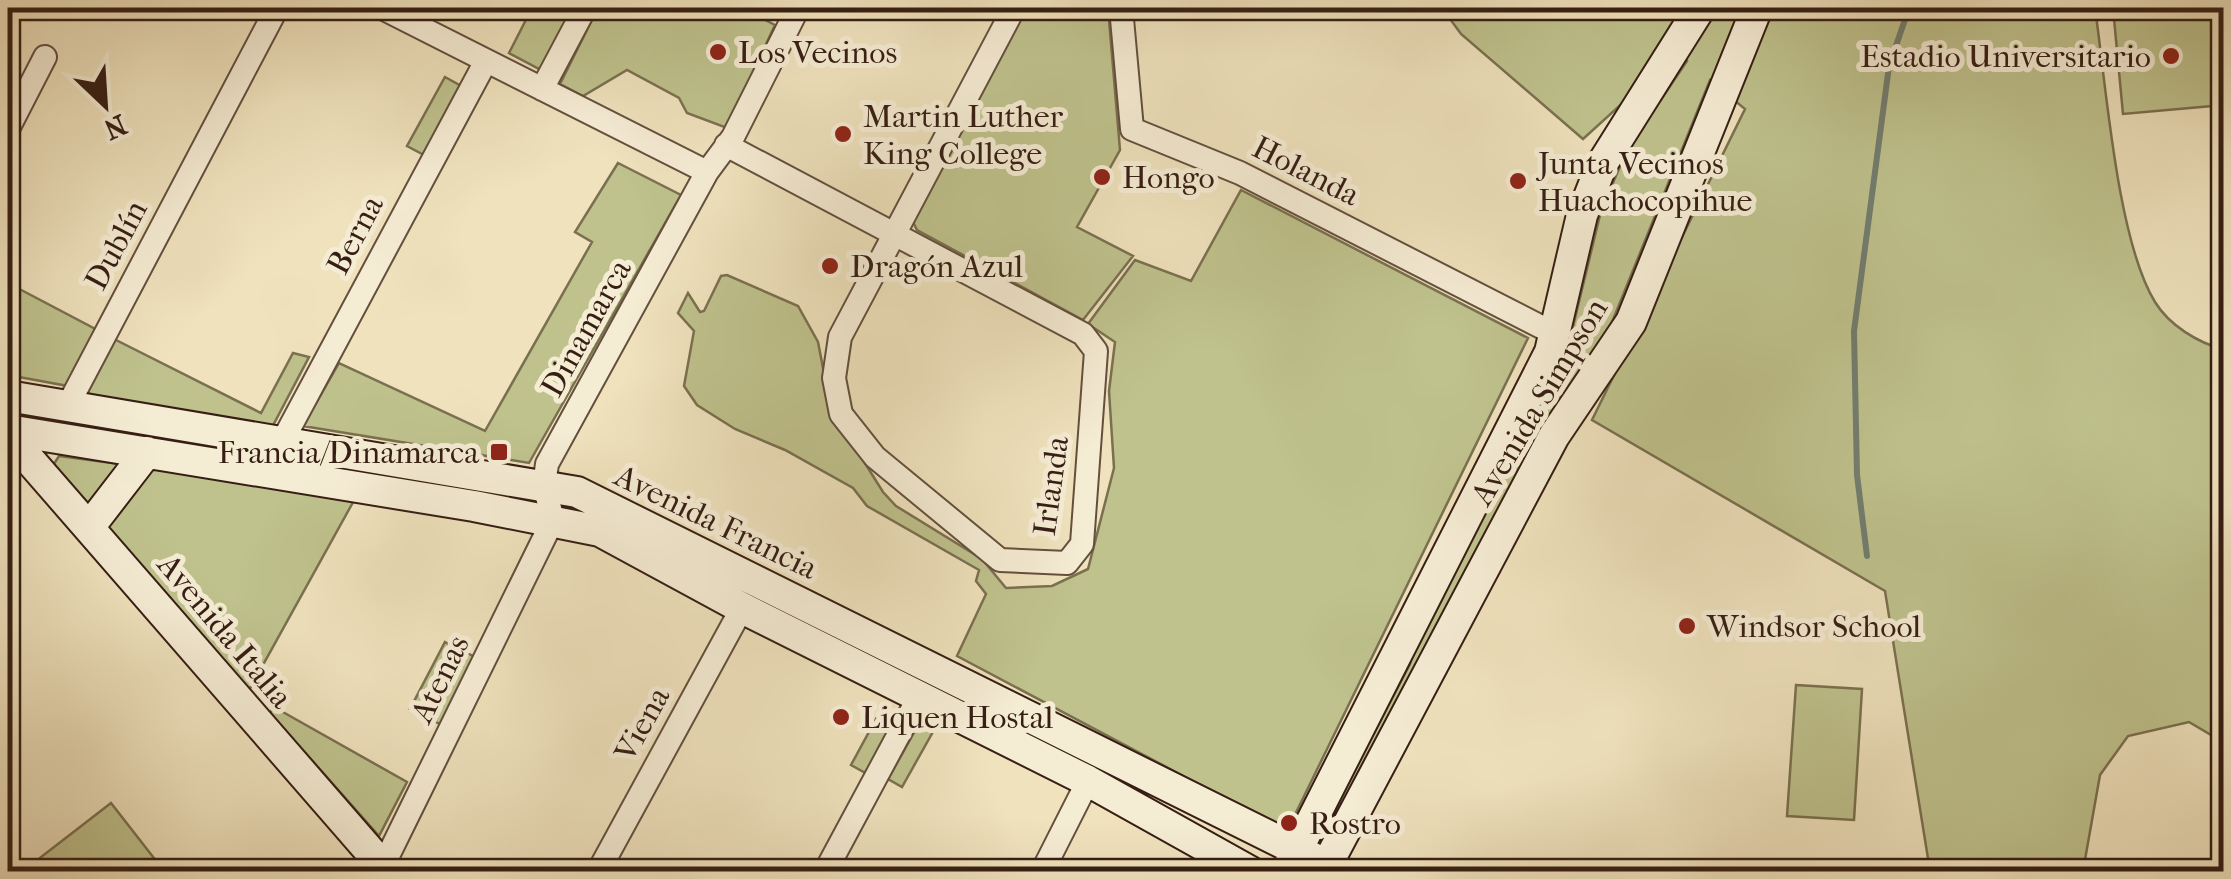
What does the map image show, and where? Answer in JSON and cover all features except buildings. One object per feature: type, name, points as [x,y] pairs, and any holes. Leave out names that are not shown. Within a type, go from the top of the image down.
[{"type":"main road","name":"Avenida Simpson","points":[[1330,868],[1554,436],[1631,322],[1757,8]]},
{"type":"main road","name":"Avenida Simpson","points":[[1292,860],[1556,335],[1582,215],[1602,164],[1696,15]]},
{"type":"main road","points":[[1696,15],[1742,41]]},
{"type":"main road","name":"Avenida Francia","points":[[8,396],[578,492],[1292,860],[1330,868]]},
{"type":"main road","name":"Avenida Francia","points":[[8,433],[147,452],[600,531],[742,608],[1088,780],[1251,872]]},
{"type":"main road","name":"Avenida Italia","points":[[8,433],[386,868]]},
{"type":"main road","points":[[90,526],[147,452]]},
{"type":"street","name":"Dublín","points":[[67,407],[277,8]]},
{"type":"street","points":[[382,8],[708,172]]},
{"type":"street","points":[[542,88],[585,8]]},
{"type":"street","name":"Dinamarca","points":[[544,486],[547,464],[798,8]]},
{"type":"street","points":[[895,236],[1014,8]]},
{"type":"street","name":"Holanda","points":[[1121,8],[1132,130],[1240,173],[1556,335]]},
{"type":"street","points":[[8,129],[45,56]]},
{"type":"street","name":"Berna","points":[[282,442],[486,61]]},
{"type":"street","name":"Irlanda","points":[[726,145],[1084,334],[1096,351],[1082,544],[1067,563],[1000,560],[875,457],[841,414],[834,378],[840,337],[895,236]]},
{"type":"street","points":[[544,486],[553,520]]},
{"type":"street","name":"Atenas","points":[[386,868],[553,520]]},
{"type":"street","name":"Viena","points":[[598,872],[742,608]]},
{"type":"street","points":[[824,872],[920,695]]},
{"type":"street","points":[[1042,872],[1088,780]]},
{"type":"green space","points":[[532,8],[574,8],[543,71],[509,53]]},
{"type":"green space","points":[[598,8],[742,8],[775,25],[727,128],[687,113],[679,98],[627,70],[583,96],[560,84]]},
{"type":"green space","points":[[1022,8],[1108,8],[1120,150],[1077,227],[1133,256],[1083,320],[917,230],[913,222]]},
{"type":"green space","points":[[1442,8],[2095,8],[2122,202],[2142,275],[2168,318],[2194,338],[2223,349],[2223,742],[2189,722],[2128,736],[2100,775],[2083,871],[1930,871],[1885,591],[1592,420],[1745,109],[1710,80],[1602,347],[1329,834],[1323,830],[1410,664],[1417,634],[1568,347],[1601,211],[1627,150],[1687,61],[1669,45],[1626,100],[1583,139],[1461,34]]},
{"type":"green space","name":"Estadio Universitario","points":[[2113,8],[2223,8],[2223,105],[2123,114]]},
{"type":"green space","points":[[445,77],[463,87],[426,156],[407,146]]},
{"type":"green space","points":[[618,163],[681,195],[529,463],[303,426],[339,363],[485,431],[592,242],[575,232]]},
{"type":"green space","points":[[1241,190],[1528,338],[1287,831],[957,656],[986,594],[976,581],[979,570],[867,506],[853,488],[785,450],[735,429],[697,405],[684,386],[694,331],[678,313],[688,293],[700,312],[704,311],[721,276],[727,275],[798,306],[818,342],[831,409],[883,492],[896,506],[982,559],[1006,588],[1052,586],[1088,569],[1114,468],[1109,391],[1115,342],[1088,324],[1135,260],[1191,281]]},
{"type":"green space","points":[[8,283],[101,332],[68,386],[8,375]]},
{"type":"green space","points":[[114,339],[261,413],[293,353],[309,357],[269,433],[90,400],[88,390]]},
{"type":"green space","points":[[59,456],[357,495],[248,692],[52,467]]},
{"type":"green space","points":[[445,642],[477,658],[442,725],[410,709]]},
{"type":"green space","points":[[1796,685],[1862,689],[1854,820],[1787,816]]},
{"type":"green space","points":[[274,707],[407,782],[379,836],[270,713]]},
{"type":"green space","points":[[882,708],[902,719],[871,776],[851,765]]},
{"type":"green space","points":[[920,722],[934,730],[902,787],[888,779]]},
{"type":"green space","points":[[111,803],[164,871],[23,871]]},
{"type":"waterway","points":[[1867,556],[1857,475],[1854,331],[1889,66],[1909,8]]},
{"type":"place","name":"Los Vecinos","points":[[718,52]]},
{"type":"place","name":"Estadio Universitario","points":[[2171,56]]},
{"type":"place","name":"Martin Luther King College","points":[[843,134]]},
{"type":"place","name":"Hongo","points":[[1102,177]]},
{"type":"place","name":"Junta Vecinos Huachocopihue","points":[[1518,181]]},
{"type":"place","name":"Dragón Azul","points":[[830,266]]},
{"type":"place","name":"Francia/Dinamarca","points":[[499,452]]},
{"type":"place","name":"Windsor School","points":[[1687,626]]},
{"type":"place","name":"Liquen Hostal","points":[[841,717]]},
{"type":"place","name":"Rostro","points":[[1289,823]]}]
